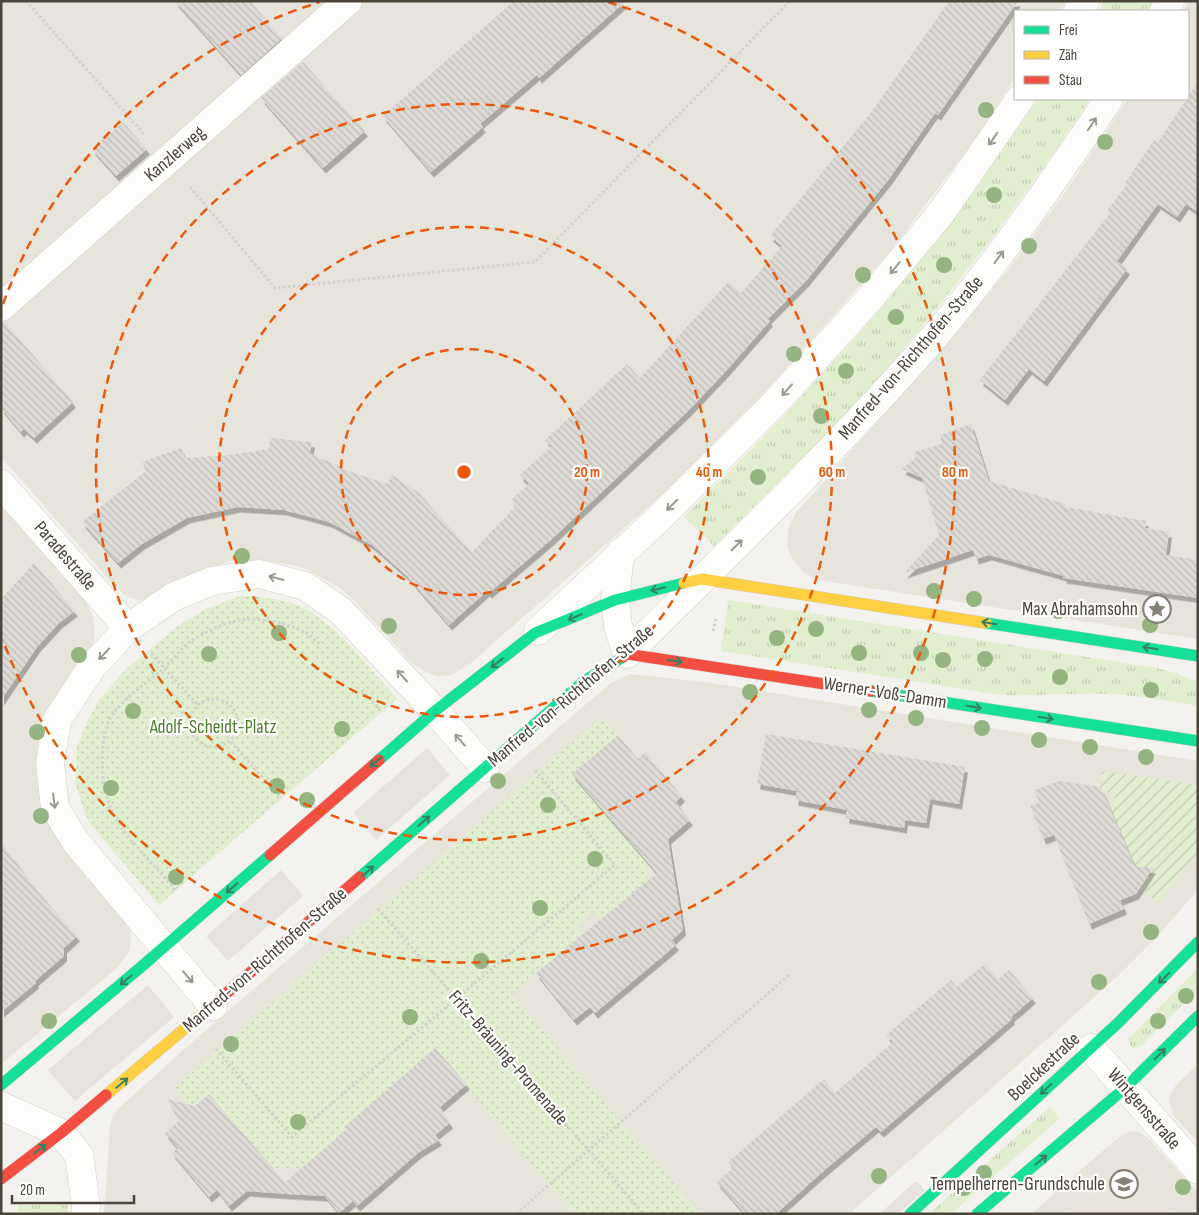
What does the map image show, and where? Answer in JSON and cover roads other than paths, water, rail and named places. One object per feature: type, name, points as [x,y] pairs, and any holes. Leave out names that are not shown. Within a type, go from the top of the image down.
[{"type":"street","name":"Kanzlerweg","points":[[1,307],[348,1]]},
{"type":"street","points":[[1,1085],[163,948],[435,711],[535,633],[668,510],[773,405],[866,303],[940,213],[1019,100]]},
{"type":"street","name":"Manfred-von-Richthofen-Straße","points":[[1,1179],[61,1133],[213,1006],[583,682],[627,654],[781,502],[915,359],[999,257],[1107,100]]},
{"type":"street","name":"Paradestraße","points":[[1,484],[128,628]]},
{"type":"street","points":[[620,553],[615,600],[618,626],[627,654]]},
{"type":"street","points":[[213,1006],[76,842],[55,808],[50,763],[57,720],[92,667],[128,628],[174,597],[212,581],[259,574],[305,586],[341,611],[435,711],[485,768]]},
{"type":"street","points":[[535,633],[615,600],[702,579],[1198,656]]},
{"type":"street","name":"Werner-Voß-Damm","points":[[627,654],[1198,742]]},
{"type":"street","name":"Boelckestraße","points":[[910,1214],[1091,1048],[1198,942]]},
{"type":"street","points":[[977,1214],[1125,1088],[1198,1016]]},
{"type":"street","name":"Wintgensstraße","points":[[1091,1048],[1198,1170]]},
{"type":"street","points":[[1,1106],[61,1133],[79,1156],[86,1206],[85,1214]]},
{"type":"place","name":"Max Abrahamsohn","points":[[1157,609]]},
{"type":"place","name":"Tempelherren-Grundschule","points":[[1124,1184]]},
{"type":"park label","name":"Adolf-Scheidt-Platz","points":[[213,727]]}]
